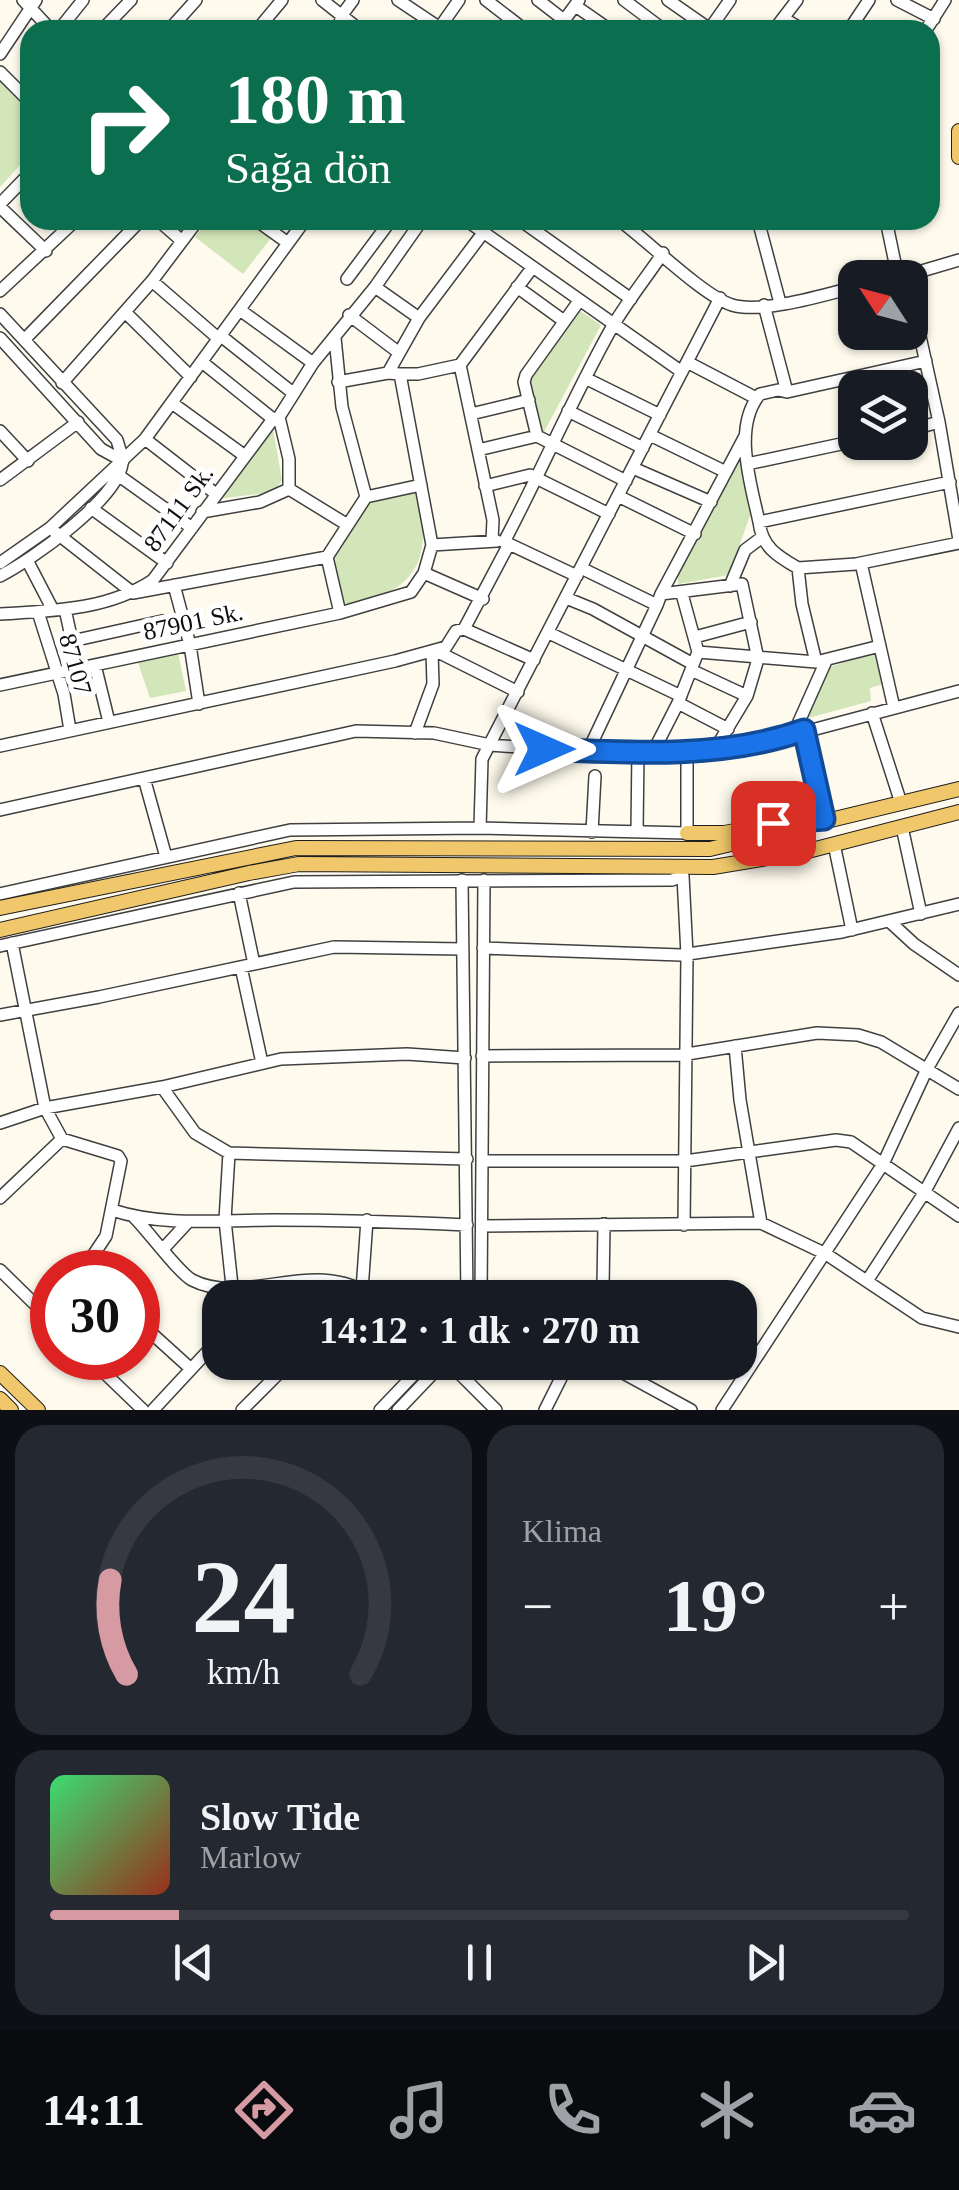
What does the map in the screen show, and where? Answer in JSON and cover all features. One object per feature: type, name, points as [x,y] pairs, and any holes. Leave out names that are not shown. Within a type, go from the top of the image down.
[{"type":"main road","points":[[959,130],[959,156]]},
{"type":"main road","points":[[0,908],[296,848],[710,849],[959,789]]},
{"type":"main road","points":[[683,876],[959,812]]},
{"type":"main road","points":[[687,833],[724,833],[773,823],[824,819]]},
{"type":"main road","points":[[0,930],[299,864],[713,867]]},
{"type":"main road","points":[[0,1373],[38,1410]]},
{"type":"main road","points":[[0,1400],[11,1410]]},
{"type":"street","points":[[67,20],[83,0]]},
{"type":"street","points":[[112,20],[131,0]]},
{"type":"street","points":[[178,20],[196,0]]},
{"type":"street","points":[[265,20],[282,0]]},
{"type":"street","points":[[322,0],[348,20]]},
{"type":"street","points":[[341,20],[352,0]]},
{"type":"street","points":[[398,0],[430,20]]},
{"type":"street","points":[[486,0],[512,20]]},
{"type":"street","points":[[538,0],[556,20]]},
{"type":"street","points":[[624,0],[651,20]]},
{"type":"street","points":[[668,0],[696,20]]},
{"type":"street","points":[[786,20],[782,18],[797,0]]},
{"type":"street","points":[[897,0],[934,18],[945,0]]},
{"type":"street","points":[[0,54],[30,2]]},
{"type":"street","points":[[578,3],[598,20]]},
{"type":"street","points":[[0,72],[20,92]]},
{"type":"street","points":[[20,184],[0,206],[20,226]]},
{"type":"street","points":[[25,230],[46,251]]},
{"type":"street","points":[[0,292],[66,230]]},
{"type":"street","points":[[24,340],[131,230]]},
{"type":"street","points":[[169,230],[182,241]]},
{"type":"street","points":[[62,384],[126,312],[190,230]]},
{"type":"street","points":[[270,230],[288,243]]},
{"type":"street","points":[[0,563],[50,528],[145,439],[298,230]]},
{"type":"street","points":[[347,279],[383,230]]},
{"type":"street","name":"87111 Sk.","points":[[0,614],[112,601],[153,580],[415,230]]},
{"type":"street","points":[[481,230],[613,325],[685,367],[756,398],[778,390],[787,392],[926,361]]},
{"type":"street","points":[[534,230],[631,299]]},
{"type":"street","points":[[634,230],[734,306],[780,303],[838,291]]},
{"type":"street","points":[[761,230],[780,303]]},
{"type":"street","points":[[888,230],[895,260]]},
{"type":"street","points":[[482,600],[424,573],[432,545],[394,374],[398,352],[419,318],[484,232]]},
{"type":"street","points":[[464,629],[482,600],[502,542],[613,325],[663,253]]},
{"type":"street","points":[[928,269],[959,260]]},
{"type":"street","points":[[338,382],[418,374],[460,365],[532,268]]},
{"type":"street","points":[[152,280],[293,393]]},
{"type":"street","points":[[375,287],[419,318]]},
{"type":"street","points":[[517,288],[564,321]]},
{"type":"street","points":[[480,828],[482,759],[720,298]]},
{"type":"street","points":[[537,436],[524,382],[526,375],[579,301]]},
{"type":"street","points":[[764,305],[787,392]]},
{"type":"street","points":[[240,310],[314,363]]},
{"type":"street","points":[[126,312],[191,377]]},
{"type":"street","points":[[0,314],[117,440],[123,461],[118,475],[61,537],[28,562],[0,576]]},
{"type":"street","points":[[349,315],[398,352]]},
{"type":"street","points":[[0,338],[102,449],[123,461]]},
{"type":"street","points":[[334,338],[338,382],[366,498]]},
{"type":"street","points":[[746,436],[747,464],[761,538],[774,554],[798,568],[862,563],[959,541],[923,350]]},
{"type":"street","points":[[202,362],[276,418],[289,459],[289,488]]},
{"type":"street","points":[[460,365],[493,520],[502,542]]},
{"type":"street","points":[[585,378],[660,415]]},
{"type":"street","points":[[589,750],[640,636],[746,436],[756,398]]},
{"type":"street","points":[[471,414],[529,400]]},
{"type":"street","points":[[172,403],[245,456]]},
{"type":"street","points":[[568,411],[643,448]]},
{"type":"street","points":[[0,480],[78,422]]},
{"type":"street","points":[[928,425],[939,422]]},
{"type":"street","points":[[0,431],[28,461]]},
{"type":"street","points":[[650,434],[726,472]]},
{"type":"street","points":[[478,450],[537,436],[626,480]]},
{"type":"street","points":[[145,439],[216,494]]},
{"type":"street","points":[[747,464],[838,445]]},
{"type":"street","points":[[633,468],[711,502]]},
{"type":"street","points":[[118,475],[192,528]]},
{"type":"street","points":[[485,486],[530,475],[609,514]]},
{"type":"street","points":[[759,522],[950,482]]},
{"type":"street","points":[[340,613],[327,557],[346,524],[366,498],[421,484]]},
{"type":"street","points":[[202,512],[260,502],[289,488]]},
{"type":"street","points":[[289,488],[346,524]]},
{"type":"street","points":[[618,496],[695,534]]},
{"type":"street","points":[[91,508],[167,563]]},
{"type":"street","points":[[50,528],[134,593],[327,557]]},
{"type":"street","points":[[730,586],[745,550],[761,538]]},
{"type":"street","points":[[432,545],[502,542],[659,599],[742,584],[758,658],[747,696],[714,751]]},
{"type":"street","name":"87107","points":[[28,562],[59,610],[72,641],[77,668]]},
{"type":"street","points":[[862,563],[894,708]]},
{"type":"street","points":[[798,568],[802,604],[821,662],[798,733],[824,819]]},
{"type":"street","name":"87901 Sk.","points":[[0,685],[340,613],[411,592],[424,573]]},
{"type":"street","points":[[174,585],[190,645],[199,704]]},
{"type":"street","points":[[654,750],[694,662],[695,637],[682,594]]},
{"type":"street","points":[[566,598],[593,608],[694,662],[747,696]]},
{"type":"street","name":"87107","points":[[38,612],[64,694],[70,730]]},
{"type":"street","points":[[72,641],[162,621]]},
{"type":"street","points":[[695,637],[751,622]]},
{"type":"street","points":[[0,746],[435,652],[446,647],[456,631],[464,629],[534,660]]},
{"type":"street","points":[[549,633],[626,668],[728,729]]},
{"type":"street","points":[[694,662],[758,658],[821,662],[880,646]]},
{"type":"street","points":[[435,652],[518,692]]},
{"type":"street","points":[[415,733],[433,684],[435,652]]},
{"type":"street","points":[[95,665],[109,722]]},
{"type":"street","points":[[0,810],[356,731],[434,733],[490,745],[687,753],[798,733],[959,691]]},
{"type":"street","points":[[872,713],[901,803]]},
{"type":"street","points":[[637,832],[638,750]]},
{"type":"street","points":[[0,894],[290,830],[480,828],[687,833],[687,753]]},
{"type":"street","points":[[592,832],[595,776]]},
{"type":"street","points":[[144,778],[166,858]]},
{"type":"street","points":[[902,826],[921,914]]},
{"type":"street","points":[[834,844],[852,930]]},
{"type":"street","points":[[99,1250],[112,1210],[121,1161],[118,1156],[62,1139],[45,1108],[25,1011],[6,945],[294,882],[672,880],[683,876],[687,955],[684,1225]]},
{"type":"street","points":[[462,880],[467,1280]]},
{"type":"street","points":[[482,1280],[484,880]]},
{"type":"street","points":[[239,893],[262,1063]]},
{"type":"street","points":[[483,948],[687,955],[852,930],[959,904]]},
{"type":"street","points":[[890,921],[914,944],[959,975]]},
{"type":"street","points":[[0,1015],[334,946],[463,949]]},
{"type":"street","points":[[722,1410],[883,1164],[959,1013]]},
{"type":"street","points":[[482,1056],[686,1054],[817,1034],[858,1035],[880,1042],[959,1089]]},
{"type":"street","points":[[736,1046],[740,1100],[762,1223]]},
{"type":"street","points":[[0,1123],[45,1108],[162,1087],[281,1059],[407,1054],[464,1058]]},
{"type":"street","points":[[162,1087],[195,1133],[228,1153],[467,1159]]},
{"type":"street","points":[[866,1281],[924,1193],[959,1128]]},
{"type":"street","points":[[0,1198],[62,1139]]},
{"type":"street","points":[[482,1161],[685,1162],[836,1140],[851,1142],[959,1216]]},
{"type":"street","points":[[228,1153],[225,1220],[231,1280]]},
{"type":"street","points":[[112,1210],[134,1217],[188,1222],[367,1220],[467,1225]]},
{"type":"street","points":[[134,1217],[190,1279],[202,1284]]},
{"type":"street","points":[[365,1280],[367,1220]]},
{"type":"street","points":[[164,1248],[188,1222]]},
{"type":"street","points":[[482,1226],[762,1223],[826,1254],[922,1318],[959,1326]]},
{"type":"street","points":[[603,1280],[604,1224]]},
{"type":"street","points":[[0,1270],[30,1299]]},
{"type":"street","points":[[293,1280],[319,1280]]},
{"type":"street","points":[[160,1341],[191,1369]]},
{"type":"street","points":[[152,1410],[202,1357]]},
{"type":"street","points":[[112,1380],[143,1410]]},
{"type":"street","points":[[242,1410],[272,1380]]},
{"type":"street","points":[[380,1410],[409,1380]]},
{"type":"street","points":[[398,1410],[428,1380]]},
{"type":"street","points":[[465,1380],[496,1410]]},
{"type":"street","points":[[545,1410],[560,1380]]},
{"type":"street","points":[[635,1380],[691,1410]]},
{"type":"green space","points":[[0,82],[20,102],[20,165],[0,187]]},
{"type":"green space","points":[[200,230],[261,230],[271,238],[243,274],[195,237]]},
{"type":"green space","points":[[577,309],[601,325],[544,432],[538,431],[529,375]]},
{"type":"green space","points":[[272,423],[282,480],[274,492],[218,499]]},
{"type":"green space","points":[[736,453],[741,457],[753,507],[729,575],[678,584],[678,562]]},
{"type":"green space","points":[[416,490],[423,535],[415,568],[390,591],[346,604],[336,589],[332,551],[363,504],[378,496]]},
{"type":"green space","points":[[177,648],[186,691],[150,698],[136,657]]},
{"type":"green space","points":[[878,651],[886,683],[870,688],[871,701],[801,720],[827,668]]},
{"type":"route","points":[[544,749],[687,753],[714,751],[804,730],[824,819],[773,823]]}]
